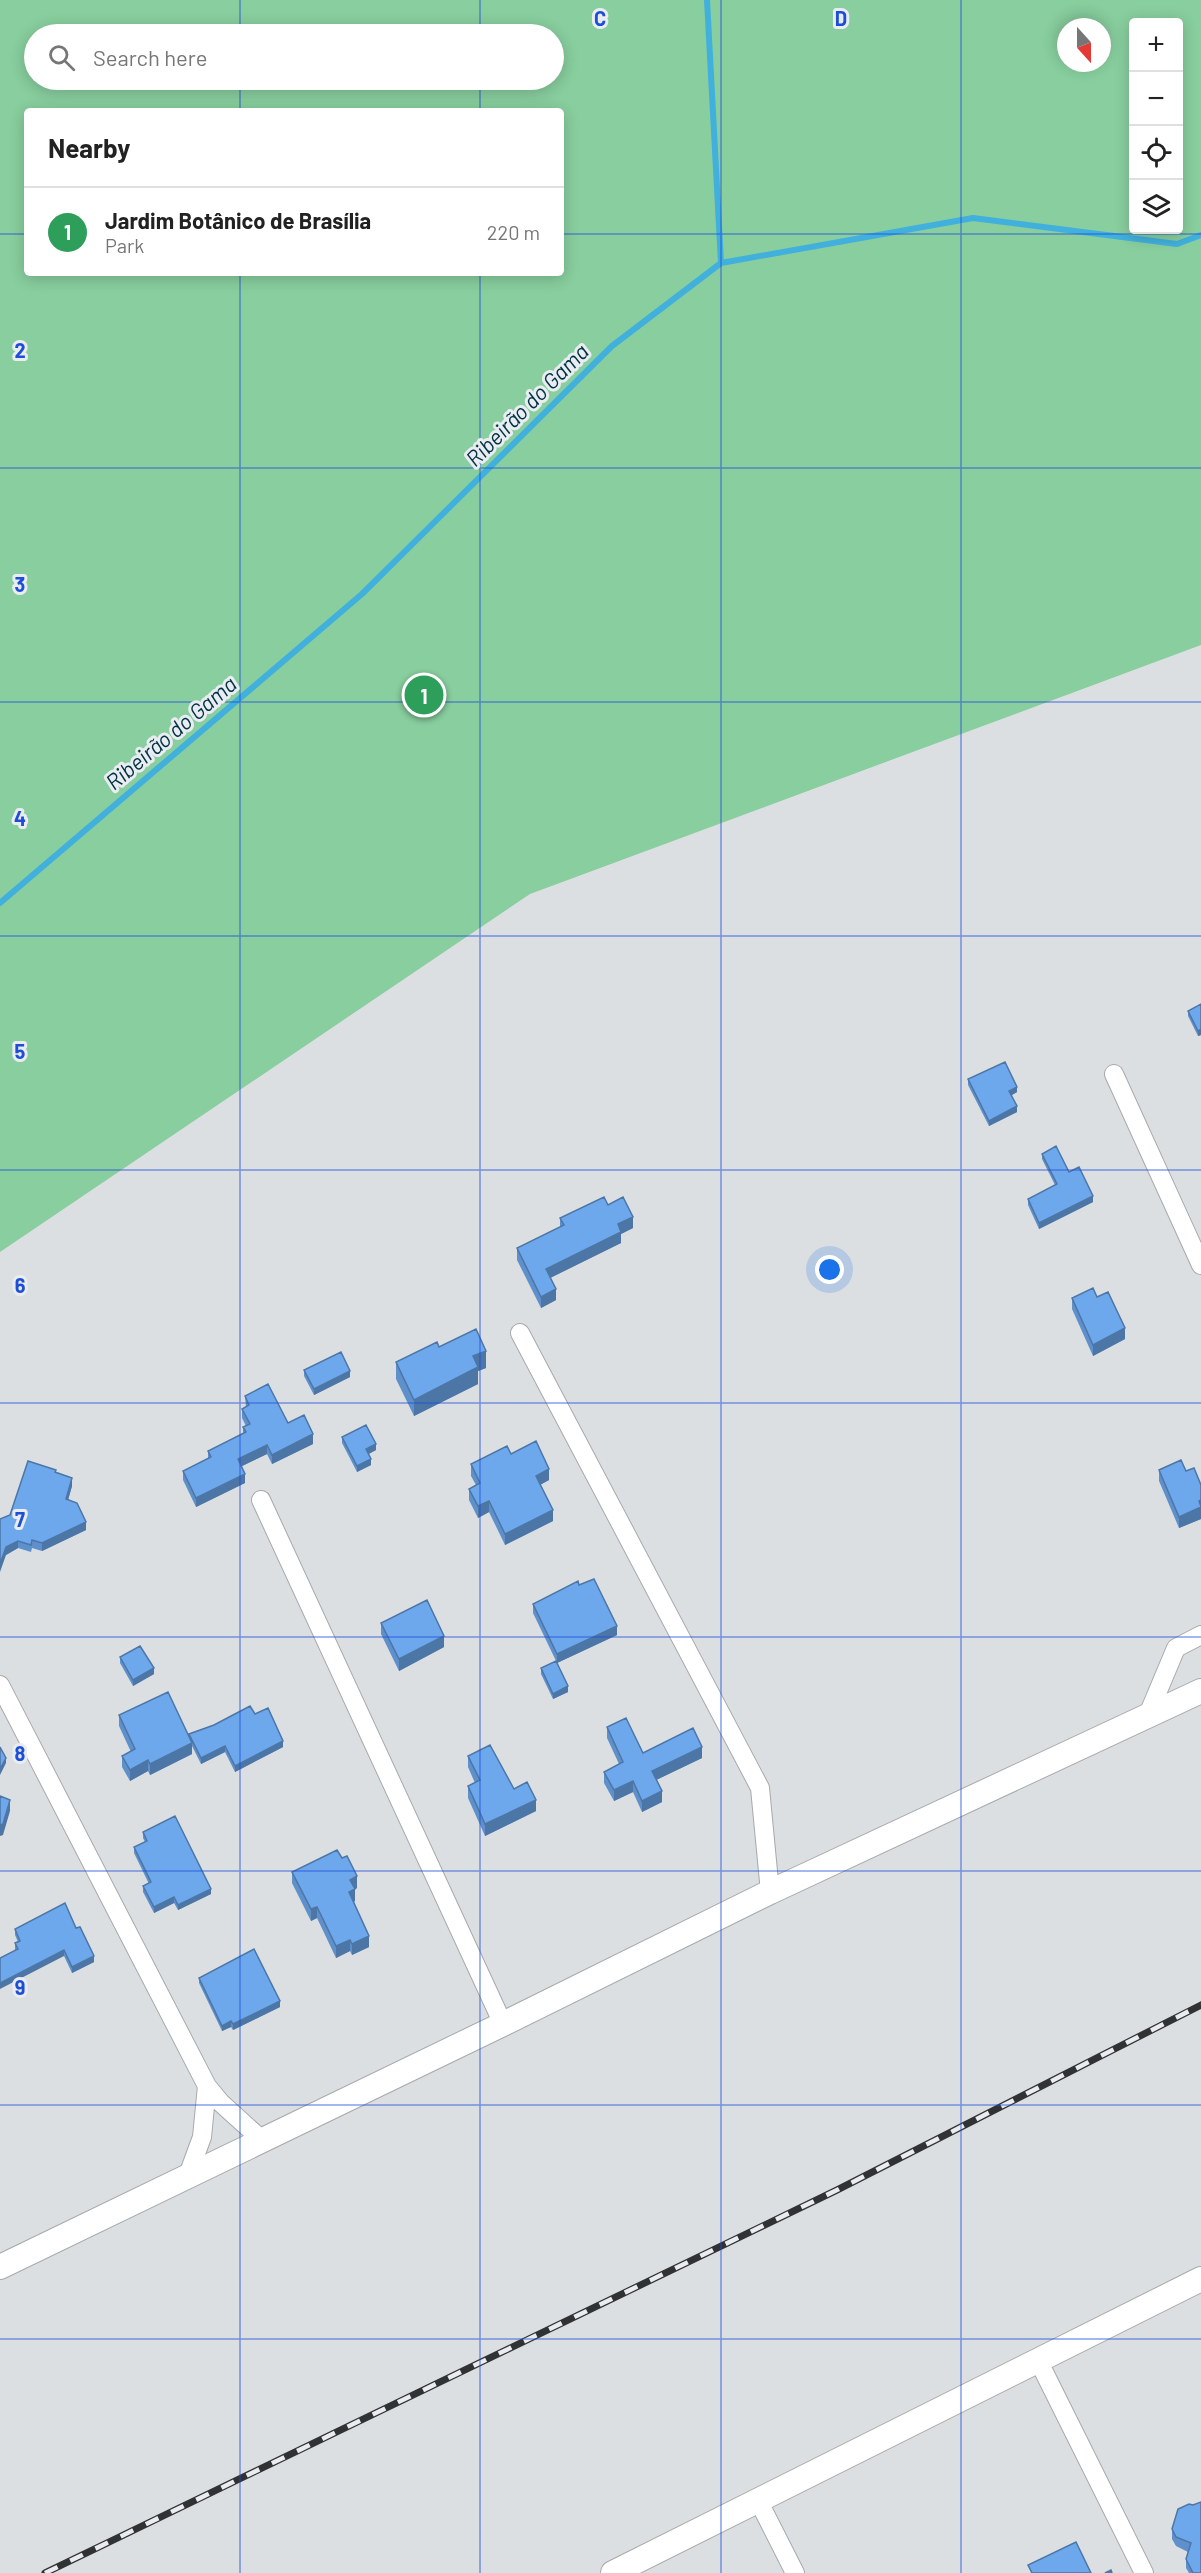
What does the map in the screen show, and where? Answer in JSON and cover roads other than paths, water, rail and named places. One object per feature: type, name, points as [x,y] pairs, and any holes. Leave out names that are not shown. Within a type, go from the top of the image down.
[{"type":"street","points":[[1114,1074],[1201,1265]]},
{"type":"street","points":[[520,1333],[760,1788],[770,1892]]},
{"type":"street","points":[[261,1500],[503,2024]]},
{"type":"street","points":[[1147,1717],[1176,1648],[1201,1635]]},
{"type":"street","points":[[0,1685],[207,2086],[221,2103],[263,2141]]},
{"type":"street","points":[[0,2267],[263,2141],[770,1892],[1201,1691]]},
{"type":"street","points":[[188,2175],[202,2137],[207,2086]]},
{"type":"street","points":[[613,2573],[1201,2279]]},
{"type":"street","points":[[1038,2360],[1144,2573]]},
{"type":"street","points":[[758,2500],[795,2573]]},
{"type":"waterway","points":[[707,0],[721,263]]},
{"type":"waterway","name":"Ribeirão do Gama","points":[[0,903],[362,594],[612,346],[721,263],[973,218],[1177,244],[1201,235]]},
{"type":"railway","points":[[45,2573],[837,2190],[1201,2005]]},
{"type":"place","name":"Jardim Botânico de Brasília","points":[[424,695]]}]
